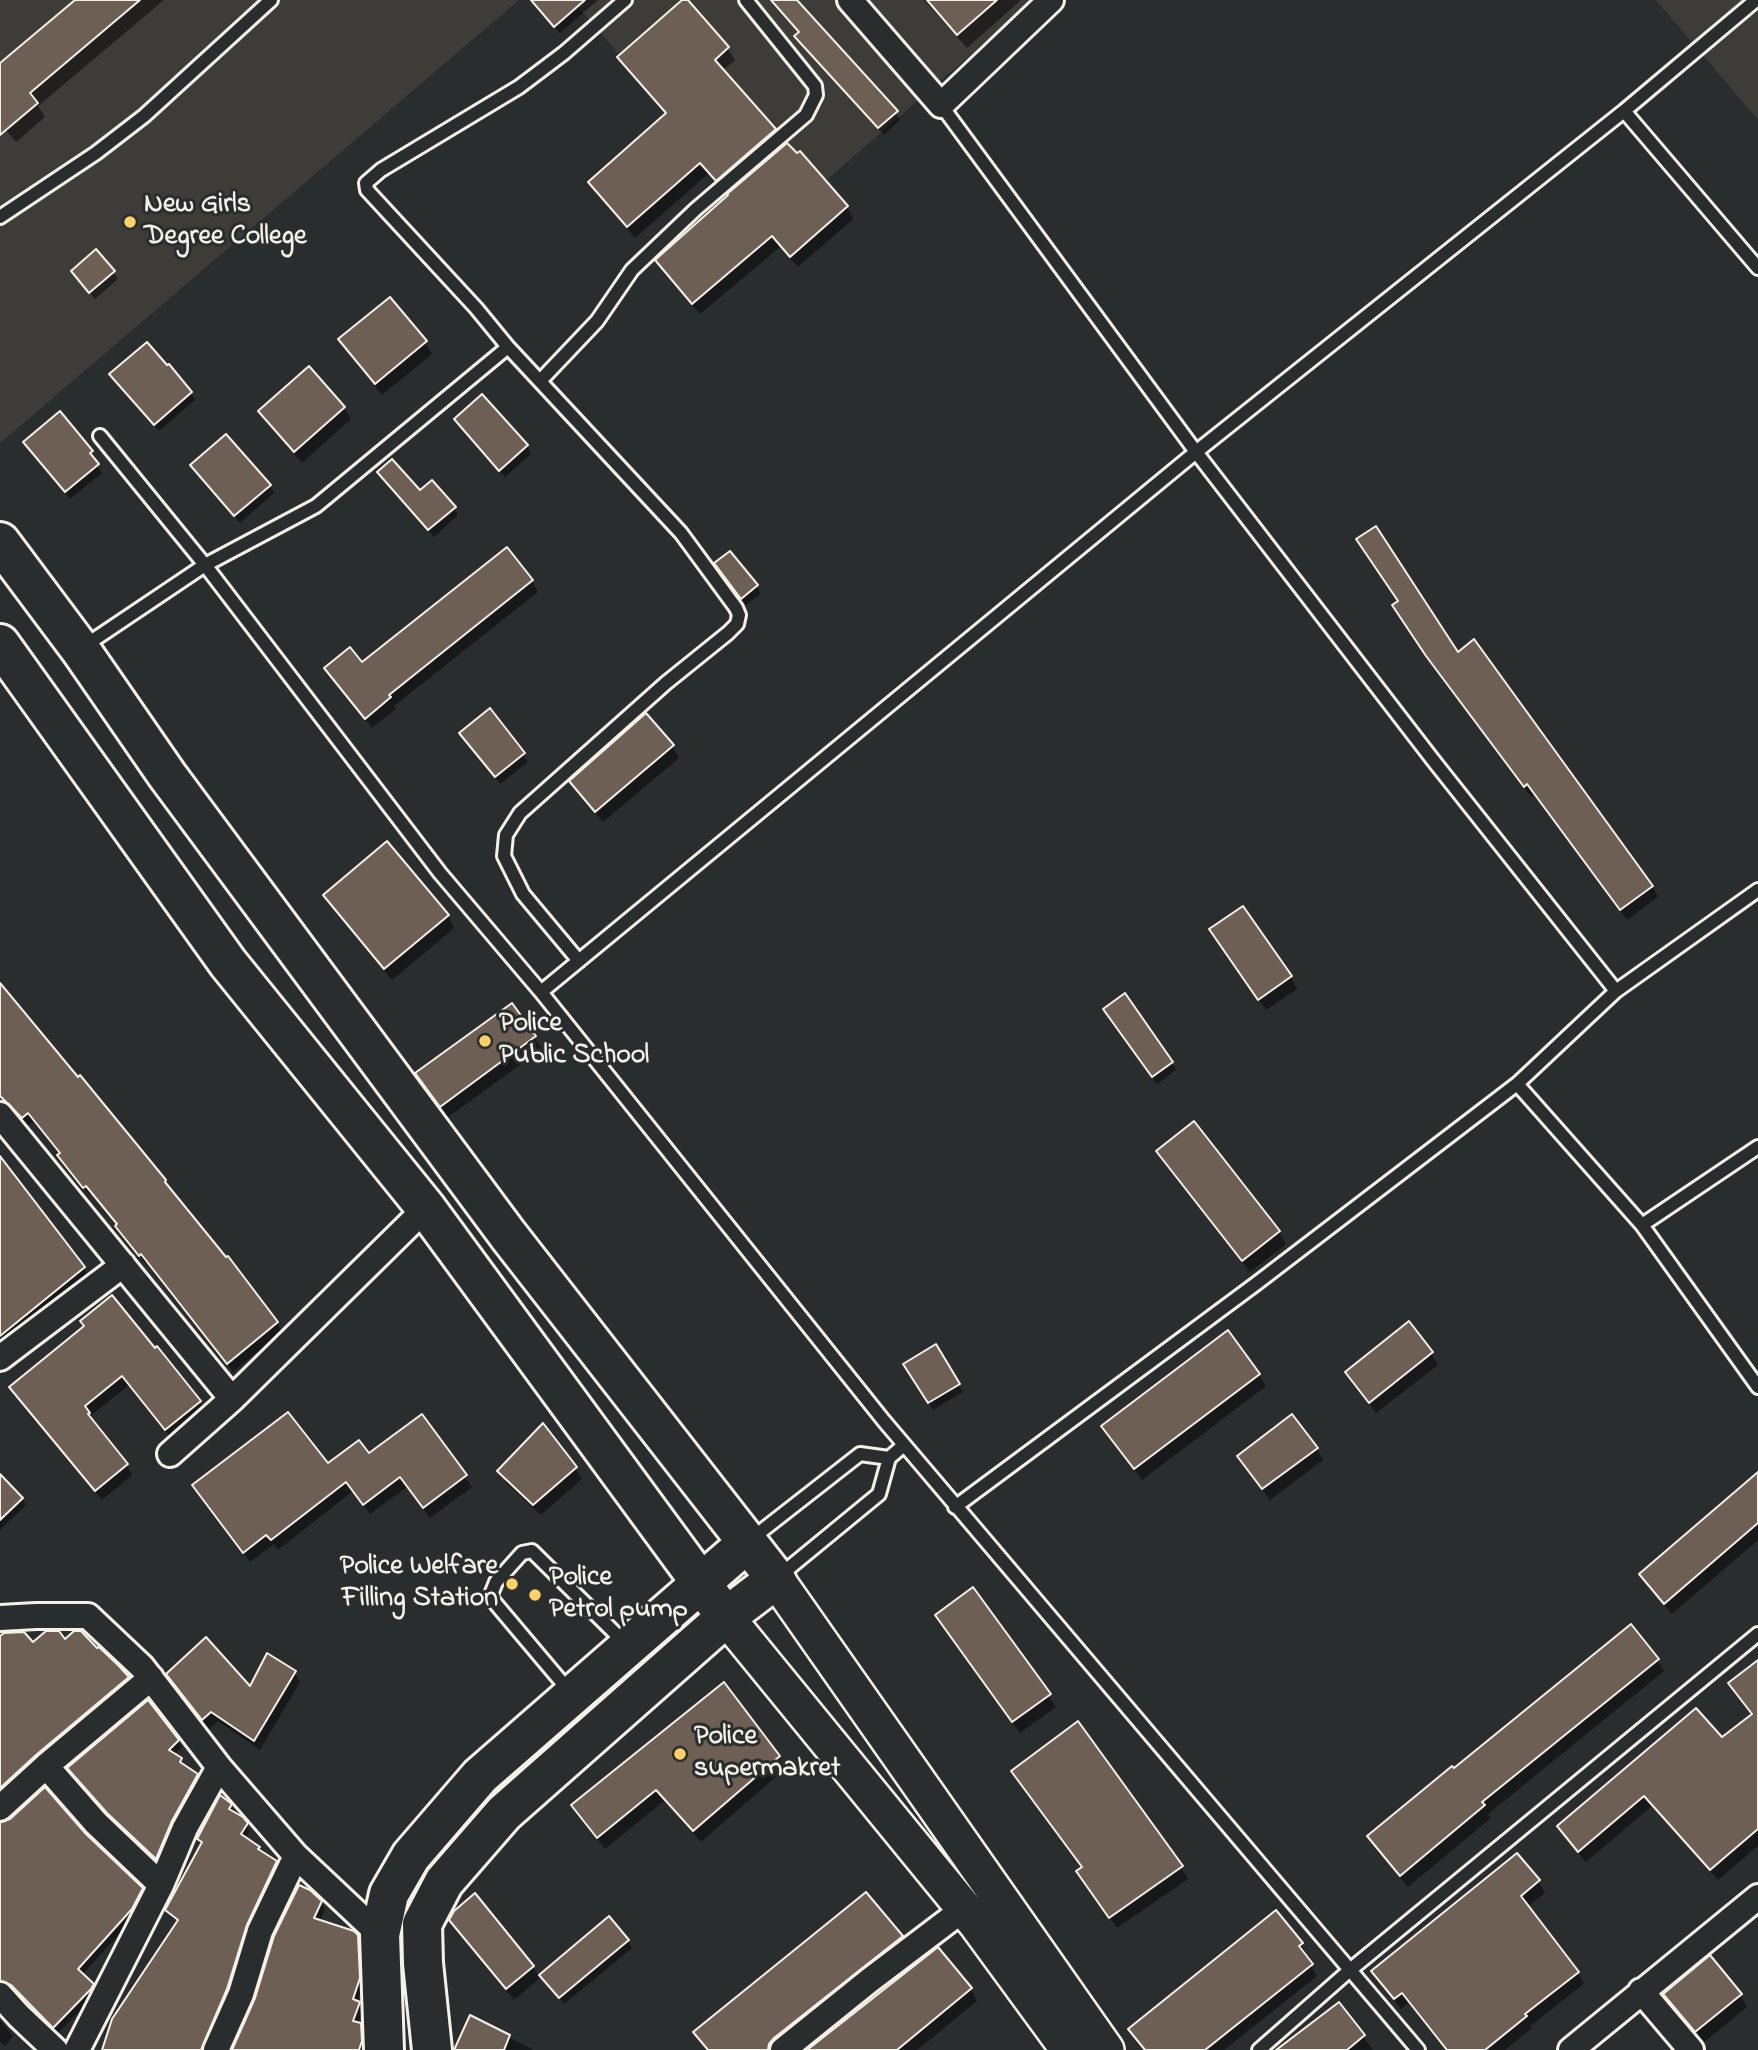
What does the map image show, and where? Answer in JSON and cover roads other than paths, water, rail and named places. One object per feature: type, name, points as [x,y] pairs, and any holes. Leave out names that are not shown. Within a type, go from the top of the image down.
[{"type":"main road","points":[[0,542],[80,649],[167,775],[500,1223],[776,1579],[1106,2050]]},
{"type":"main road","points":[[0,644],[229,963],[426,1208],[700,1584],[965,1908],[1069,2050]]},
{"type":"main road","points":[[384,2050],[380,1935],[389,1894],[411,1856],[480,1776],[747,1543]]},
{"type":"main road","points":[[432,2050],[422,1924],[444,1882],[504,1813],[726,1618],[776,1579]]},
{"type":"street","points":[[850,0],[940,105],[1051,0]]},
{"type":"street","points":[[0,1115],[232,1399]]},
{"type":"street","points":[[170,1454],[232,1399],[426,1208]]},
{"type":"street","points":[[0,1358],[123,1265]]},
{"type":"street","points":[[0,1618],[88,1616],[142,1667],[219,1767],[296,1856],[380,1935]]},
{"type":"street","points":[[0,1808],[150,1678]]},
{"type":"street","points":[[46,1766],[96,1823],[161,1885]]},
{"type":"street","points":[[77,2050],[161,1885],[185,1828],[219,1767]]},
{"type":"street","points":[[216,2050],[241,1994],[260,1931],[296,1856]]},
{"type":"street","points":[[1571,2050],[1758,1897]]},
{"type":"street","points":[[783,2050],[965,1908]]},
{"type":"street","points":[[1641,1991],[1691,2050]]},
{"type":"street","points":[[0,1995],[55,2050]]},
{"type":"lane","points":[[0,217],[96,153],[144,116],[271,0]]},
{"type":"lane","points":[[579,961],[523,894],[504,856],[506,835],[520,813],[666,683],[728,633],[737,624],[739,615],[681,533],[373,198],[366,183],[381,170],[519,88],[625,0]]},
{"type":"lane","points":[[540,381],[597,321],[632,271],[696,209],[806,116],[816,95],[816,86],[746,0]]},
{"type":"lane","points":[[541,992],[1196,452],[1624,111],[1756,0]]},
{"type":"lane","points":[[940,105],[1196,452],[1433,760],[1616,991]]},
{"type":"lane","points":[[1624,111],[1758,268]]},
{"type":"lane","points":[[80,649],[205,565],[316,506],[508,347]]},
{"type":"lane","points":[[100,436],[205,565],[440,873],[541,992],[904,1445],[1418,2050]]},
{"type":"lane","points":[[955,1507],[1257,1283],[1517,1084],[1616,991],[1758,890]]},
{"type":"lane","points":[[1517,1084],[1642,1225],[1758,1387]]},
{"type":"lane","points":[[1642,1225],[1758,1147]]},
{"type":"lane","points":[[776,1579],[879,1494],[889,1458],[904,1445]]},
{"type":"lane","points":[[747,1543],[860,1454],[889,1458]]},
{"type":"lane","points":[[573,1695],[490,1597],[496,1582],[522,1553],[532,1551],[628,1646]]},
{"type":"lane","points":[[1259,2050],[1350,1970],[1758,1634]]},
{"type":"place","name":"New Girls Degree College","points":[[130,222]]},
{"type":"place","name":"Police Public School","points":[[485,1041]]},
{"type":"place","name":"Police Welfare Filling Station","points":[[512,1584]]},
{"type":"place","name":"Police Petrol pump","points":[[535,1595]]},
{"type":"place","name":"Police supermakret","points":[[680,1754]]}]
